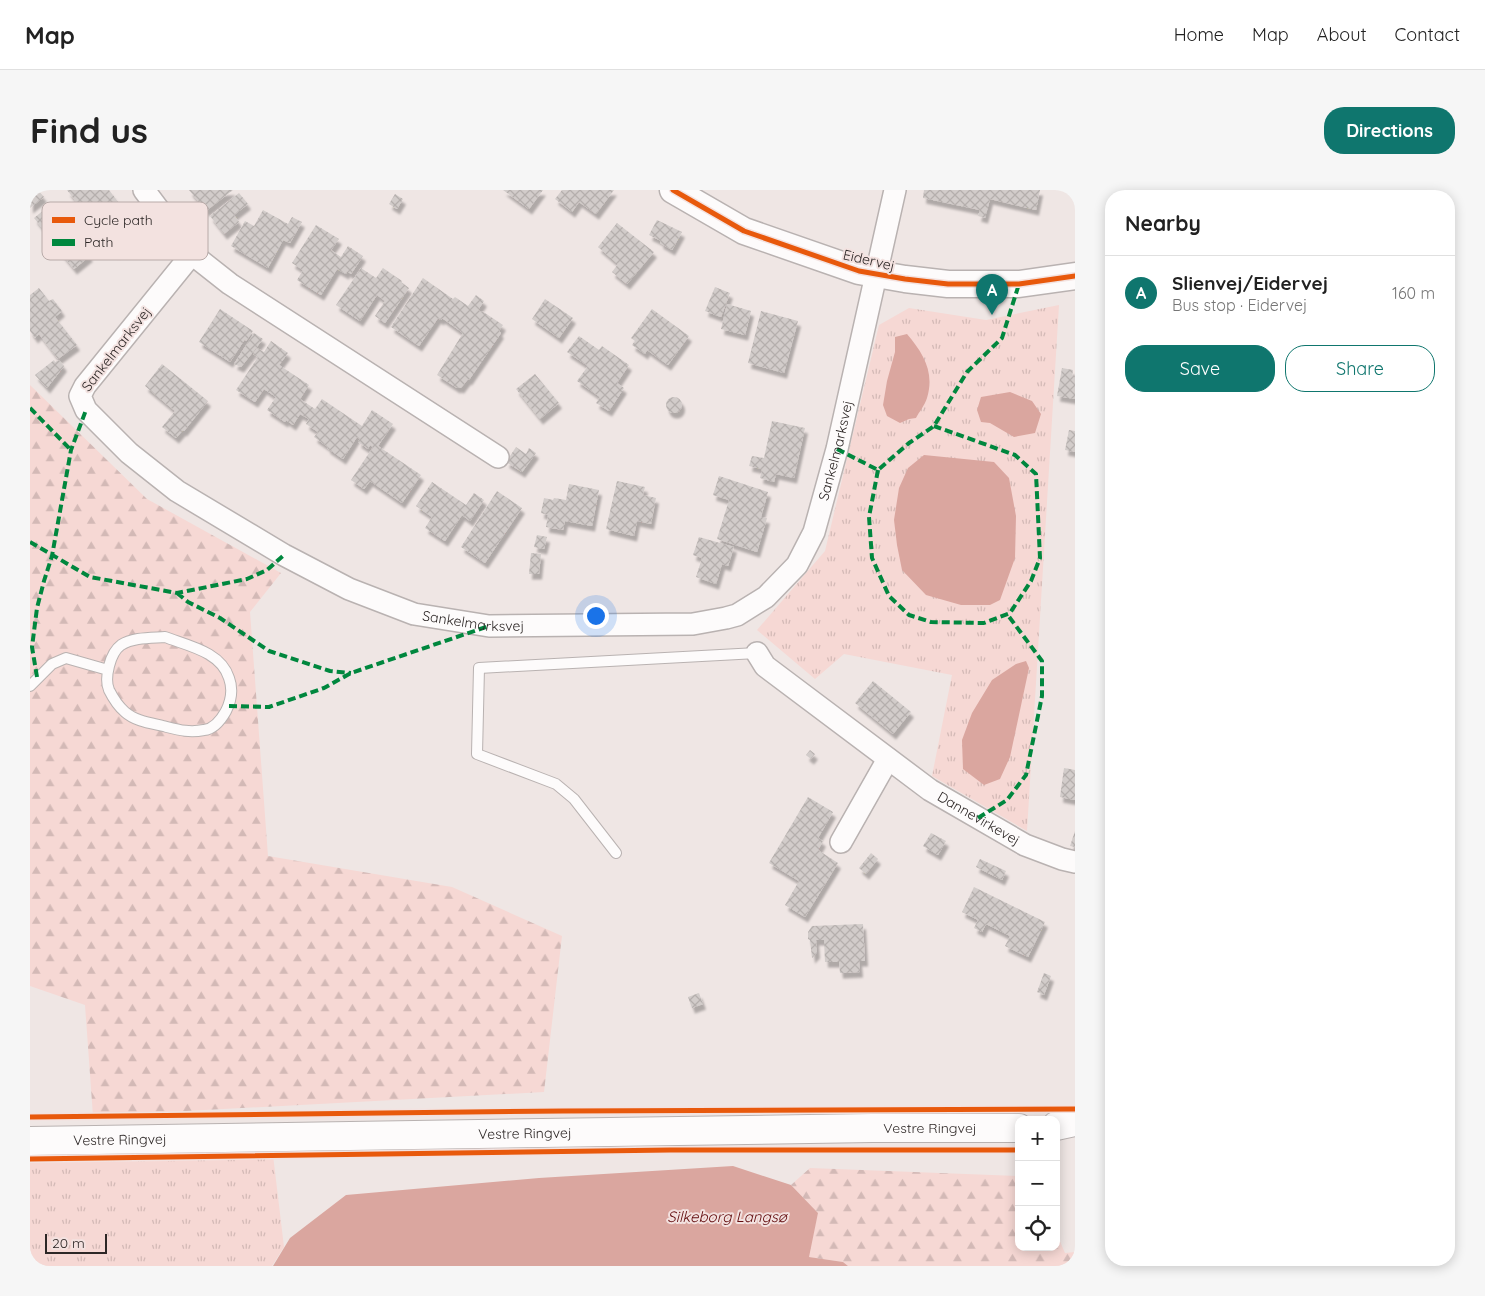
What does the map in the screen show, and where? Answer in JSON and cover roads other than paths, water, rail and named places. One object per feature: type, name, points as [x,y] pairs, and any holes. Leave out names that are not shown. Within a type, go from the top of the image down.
[{"type":"main road","points":[[1060,1125],[1075,1122]]},
{"type":"main road","name":"Vestre Ringvej","points":[[30,1141],[872,1128],[1015,1128]]},
{"type":"main road","points":[[1060,1130],[1075,1132]]},
{"type":"street","points":[[144,190],[153,202]]},
{"type":"street","name":"Eidervej","points":[[673,190],[744,232],[772,240],[859,272],[905,280],[955,284],[1020,284],[1075,276]]},
{"type":"street","points":[[876,274],[895,190]]},
{"type":"street","name":"Sankelmarksvej","points":[[187,260],[82,390],[80,396],[86,410],[129,453],[177,491],[284,555],[349,588],[414,614],[489,626],[693,624],[737,615],[766,597],[797,565],[814,532],[836,449],[876,274]]},
{"type":"street","points":[[200,260],[230,284],[498,457]]},
{"type":"street","name":"Dannevirkevej","points":[[757,653],[764,666],[930,790],[1025,845],[1075,862]]},
{"type":"street","points":[[841,842],[888,760]]},
{"type":"lane","points":[[165,638],[190,646],[221,662],[228,673],[231,684],[229,706],[211,729],[191,733],[136,719],[126,713],[116,703],[108,689],[108,670],[113,653],[122,645],[137,640],[165,638]]},
{"type":"lane","points":[[616,853],[574,799],[556,784],[477,754],[479,668],[757,653]]},
{"type":"lane","points":[[30,686],[52,664],[66,658],[108,670]]},
{"type":"water","points":[[907,334],[918,348],[926,363],[930,380],[926,401],[916,418],[900,423],[887,416],[883,405],[895,352],[895,337]]},
{"type":"water","points":[[1010,392],[1032,401],[1041,414],[1035,433],[1014,437],[990,423],[981,422],[977,410],[981,397]]},
{"type":"water","points":[[924,455],[994,462],[1009,478],[1016,516],[1015,558],[1000,600],[990,605],[961,605],[926,595],[902,570],[894,520],[899,488],[908,468]]},
{"type":"water","points":[[1026,661],[1029,668],[1010,757],[1000,779],[984,785],[963,769],[962,740],[972,713],[992,680],[1016,664]]},
{"type":"water","name":"Silkeborg Langsø","points":[[733,1166],[791,1185],[818,1213],[809,1257],[843,1262],[848,1266],[273,1266],[290,1238],[346,1195],[539,1178]]},
{"type":"place","name":"Slienvej/Eidervej","points":[[992,315]]}]
